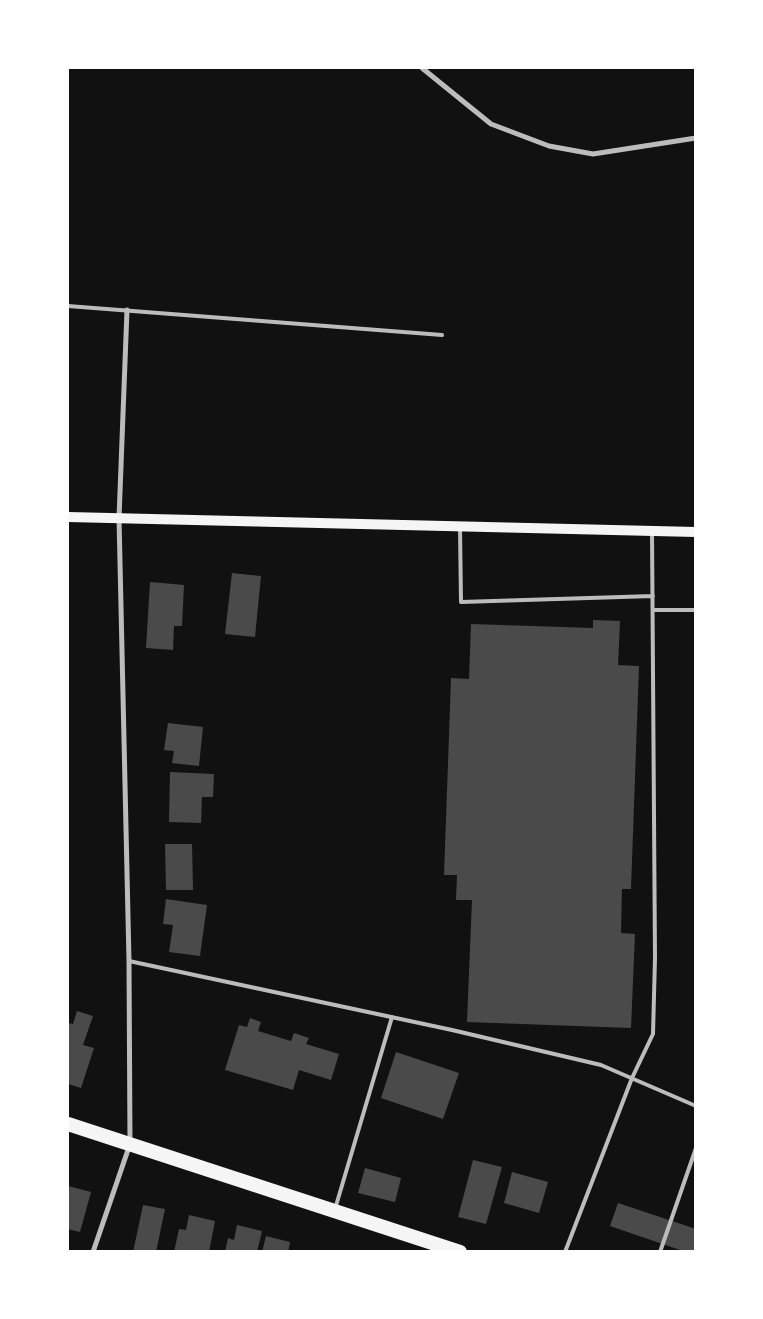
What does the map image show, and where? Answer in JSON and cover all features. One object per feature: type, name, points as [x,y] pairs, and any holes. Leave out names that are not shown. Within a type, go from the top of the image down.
[{"type":"highway","points":[[68,1124],[460,1252]]},
{"type":"main road","points":[[68,517],[696,532]]},
{"type":"street","points":[[422,68],[491,124],[549,146],[594,154],[696,138]]},
{"type":"street","points":[[93,1252],[130,1144],[129,961],[119,518],[127,310]]},
{"type":"lane","points":[[68,306],[442,335]]},
{"type":"lane","points":[[460,526],[461,602],[653,596]]},
{"type":"lane","points":[[565,1252],[632,1078],[653,1034],[655,958],[652,531]]},
{"type":"lane","points":[[653,610],[696,610]]},
{"type":"lane","points":[[129,961],[392,1017],[601,1065],[696,1106]]},
{"type":"lane","points":[[335,1211],[392,1017]]},
{"type":"lane","points":[[660,1252],[696,1148]]},
{"type":"building","points":[[232,573],[261,576],[255,637],[225,634]]},
{"type":"building","points":[[150,582],[184,585],[182,626],[174,626],[173,650],[146,648]]},
{"type":"building","points":[[593,620],[620,621],[618,665],[639,666],[631,889],[622,889],[621,933],[635,934],[631,1028],[467,1022],[472,900],[456,900],[457,875],[444,875],[451,678],[469,679],[471,624],[593,628]]},
{"type":"building","points":[[168,723],[203,727],[199,766],[172,763],[174,751],[164,750]]},
{"type":"building","points":[[170,772],[214,774],[213,797],[202,797],[201,823],[169,822]]},
{"type":"building","points":[[165,844],[192,844],[193,890],[166,890]]},
{"type":"building","points":[[166,899],[207,905],[200,956],[169,952],[173,925],[163,924]]},
{"type":"building","points":[[77,1011],[93,1016],[83,1045],[94,1048],[81,1088],[68,1084],[68,1023],[73,1024]]},
{"type":"building","points":[[250,1018],[261,1022],[258,1031],[291,1041],[294,1033],[309,1038],[306,1044],[339,1054],[331,1080],[299,1070],[293,1090],[225,1070],[239,1025],[247,1027]]},
{"type":"building","points":[[396,1052],[459,1073],[443,1119],[381,1098]]},
{"type":"building","points":[[473,1160],[502,1167],[486,1224],[458,1217]]},
{"type":"building","points":[[365,1168],[401,1178],[395,1202],[358,1193]]},
{"type":"building","points":[[512,1172],[548,1182],[539,1213],[504,1203]]},
{"type":"building","points":[[68,1186],[91,1192],[80,1232],[68,1229]]},
{"type":"building","points":[[618,1203],[696,1229],[696,1252],[686,1252],[610,1226]]},
{"type":"building","points":[[143,1205],[165,1209],[156,1252],[133,1252]]},
{"type":"building","points":[[189,1215],[215,1221],[209,1252],[174,1252],[179,1229],[186,1230]]},
{"type":"building","points":[[237,1225],[262,1231],[257,1252],[225,1252],[228,1238],[234,1240]]},
{"type":"building","points":[[266,1236],[290,1242],[288,1252],[262,1252]]}]
